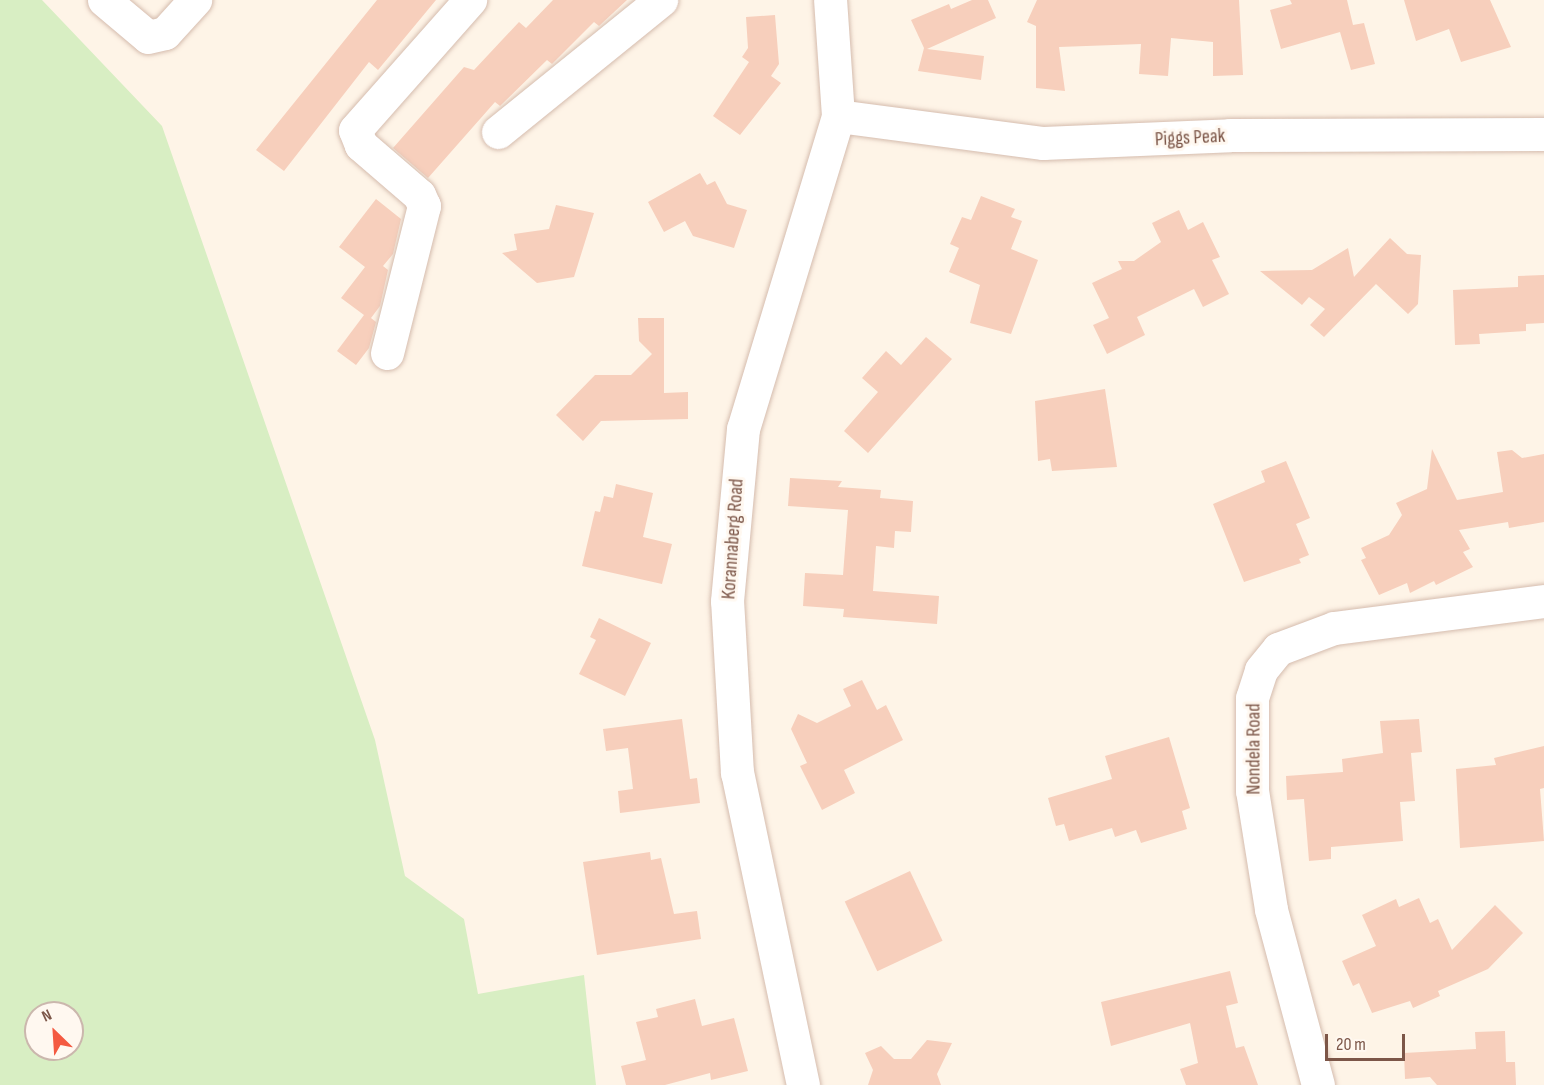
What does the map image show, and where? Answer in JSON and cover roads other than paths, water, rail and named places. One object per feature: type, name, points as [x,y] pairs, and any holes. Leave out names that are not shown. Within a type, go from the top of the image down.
[{"type":"street","points":[[104,0],[148,37],[165,33],[195,0]]},
{"type":"street","points":[[387,353],[424,206],[419,195],[361,145],[355,130],[470,0]]},
{"type":"street","points":[[498,132],[661,0]]},
{"type":"street","name":"Korannaberg Road","points":[[803,1085],[737,773],[728,600],[743,429],[838,116],[830,0]]},
{"type":"street","name":"Piggs Peak","points":[[838,116],[1043,143],[1230,135],[1544,134]]},
{"type":"street","name":"Nondela Road","points":[[1318,1085],[1270,909],[1252,791],[1252,698],[1261,670],[1278,649],[1315,632],[1544,601]]}]
